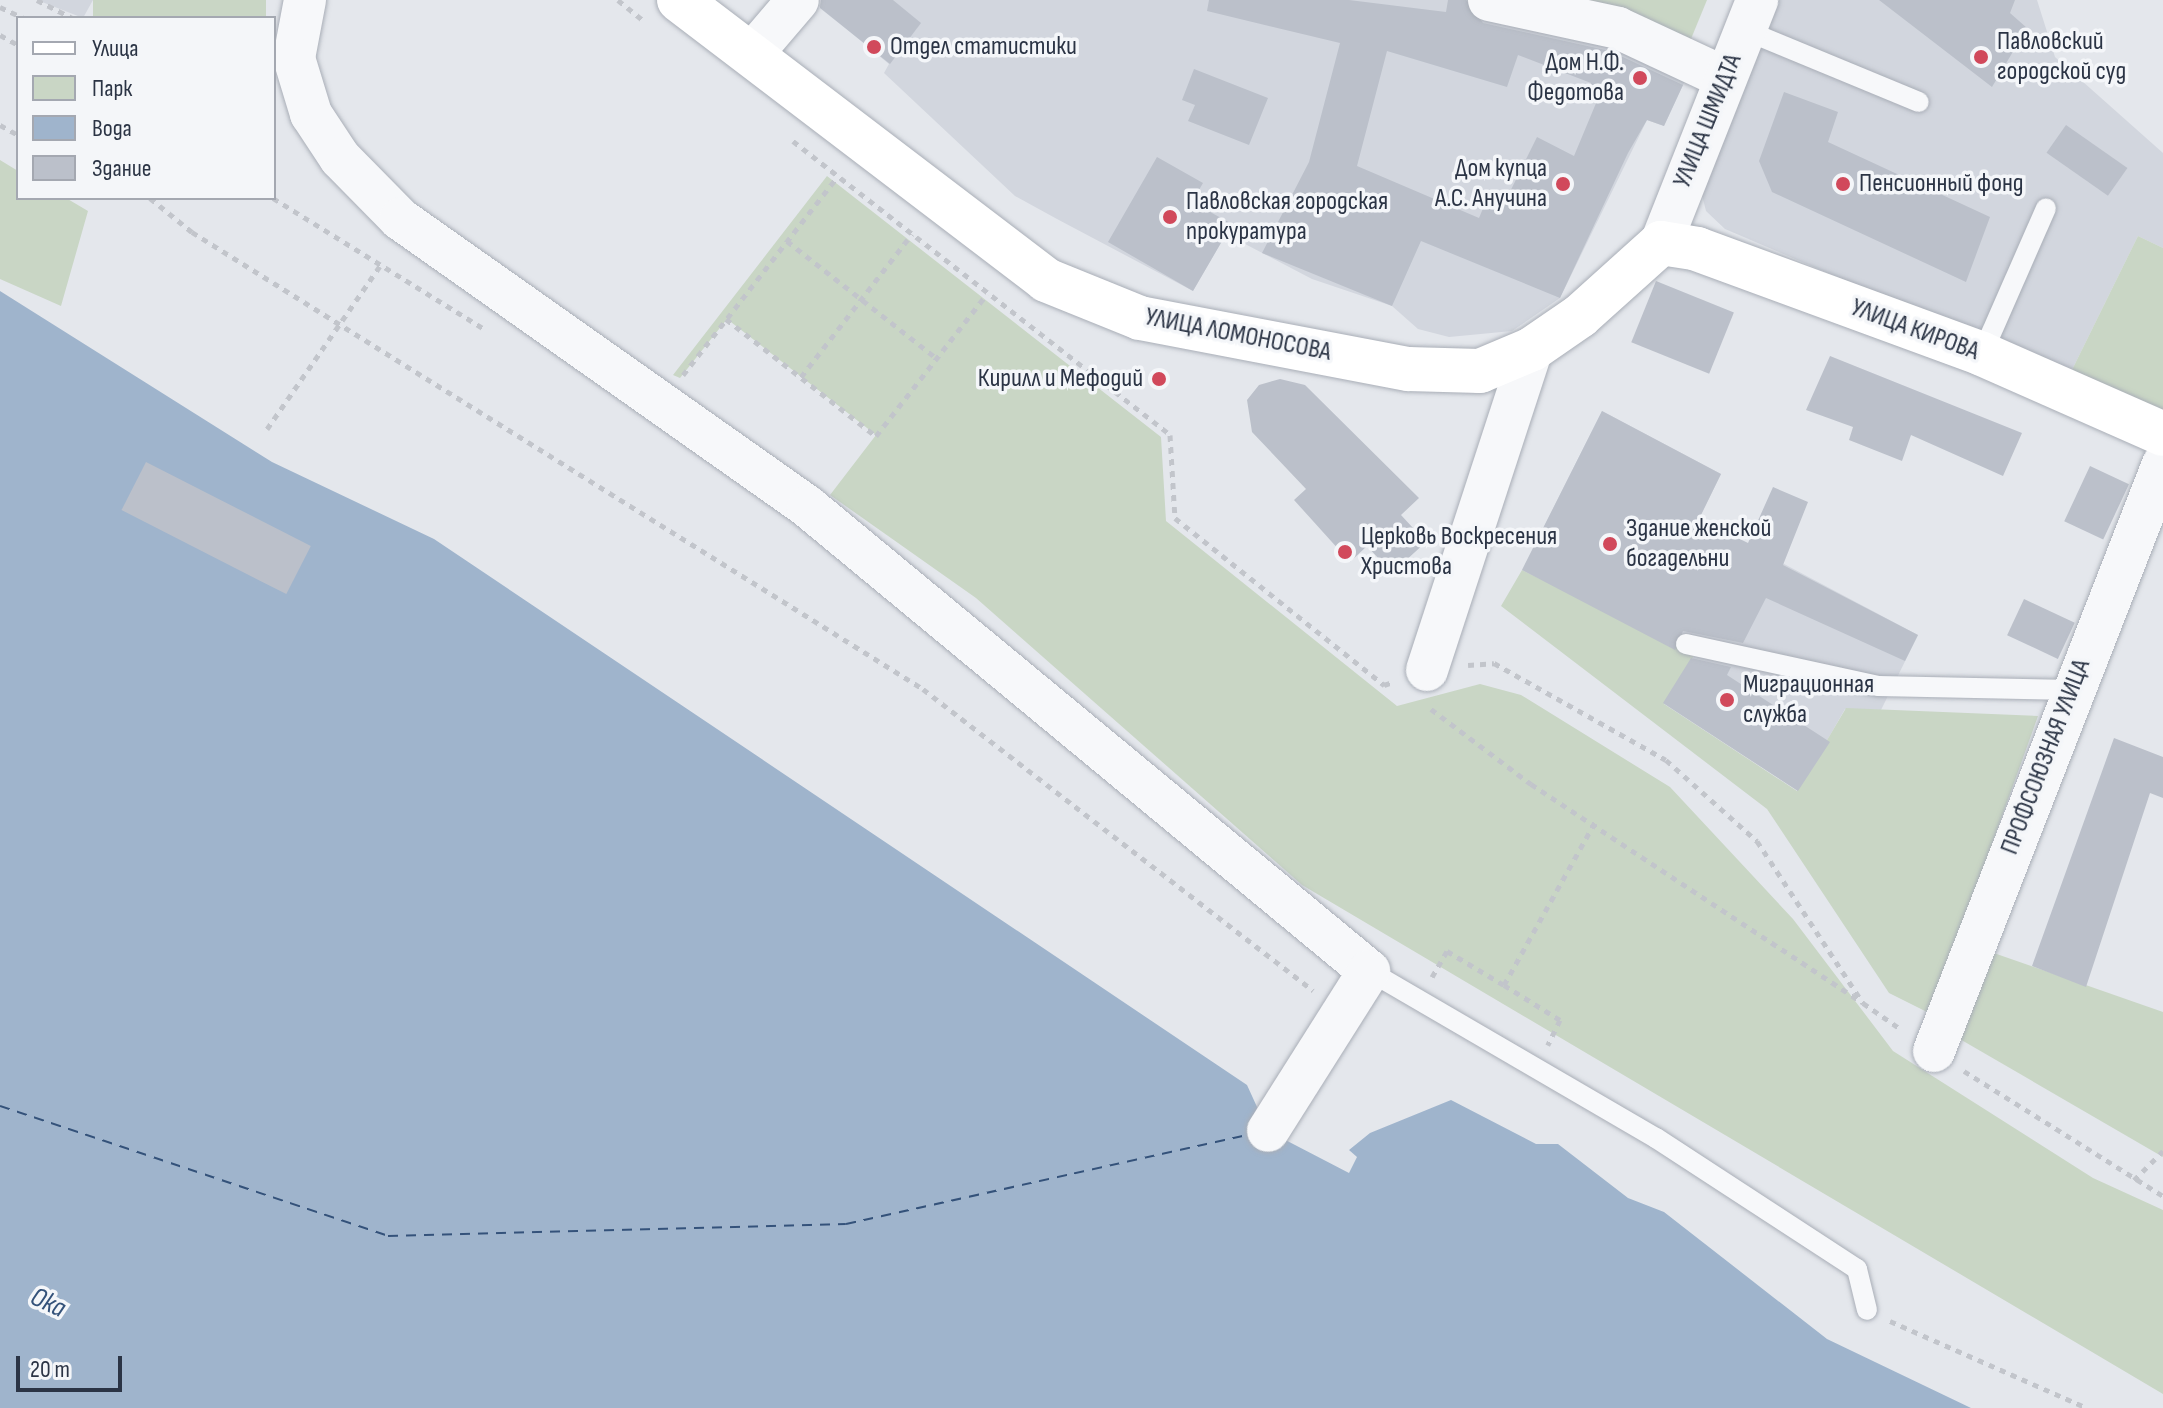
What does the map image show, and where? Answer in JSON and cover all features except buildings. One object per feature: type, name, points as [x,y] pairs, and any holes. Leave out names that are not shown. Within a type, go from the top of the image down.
[{"type":"street","points":[[305,0],[294,58],[311,114],[340,158],[400,219],[808,507],[1369,971],[1268,1131]]},
{"type":"street","points":[[751,55],[798,0]]},
{"type":"street","points":[[1489,0],[1618,28],[1725,78]]},
{"type":"street","name":"УЛИЦА ЛОМОНОСОВА","points":[[667,15],[751,55],[1046,280],[1140,318],[1408,369],[1480,371],[1532,349],[1623,283],[1661,243]]},
{"type":"street","name":"УЛИЦА ШМИДТА","points":[[1661,243],[1751,15]]},
{"type":"street","name":"УЛИЦА КИРОВА","points":[[1661,243],[1697,249],[1982,354],[2163,434]]},
{"type":"street","points":[[1425,686],[1532,349]]},
{"type":"street","name":"ПРОФСОЮЗНАЯ УЛИЦА","points":[[1934,1051],[2072,690],[2163,464]]},
{"type":"lane","points":[[1751,15],[1919,102]]},
{"type":"lane","points":[[1982,354],[2046,208]]},
{"type":"lane","points":[[1686,644],[1878,686],[2072,690]]},
{"type":"lane","points":[[1369,971],[1656,1138],[1857,1269],[1867,1310]]},
{"type":"path","points":[[37,0],[68,16]]},
{"type":"path","points":[[618,0],[667,15]]},
{"type":"path","points":[[0,7],[20,16]]},
{"type":"path","points":[[788,138],[1170,435],[1175,518],[1384,685],[1425,686],[1494,663],[1666,760],[1757,841],[1863,1003]]},
{"type":"path","points":[[837,177],[726,319],[876,436],[987,294]]},
{"type":"path","points":[[153,200],[339,324],[923,689],[1342,1013]]},
{"type":"path","points":[[276,200],[498,338]]},
{"type":"path","points":[[801,377],[912,234]]},
{"type":"path","points":[[787,241],[936,358]]},
{"type":"path","points":[[267,429],[380,266]]},
{"type":"path","points":[[1425,686],[1595,822],[1934,1051],[2163,1196]]},
{"type":"path","points":[[1504,985],[1595,822]]},
{"type":"path","points":[[1447,951],[1560,1020]]},
{"type":"path","points":[[2134,1180],[2163,1151]]},
{"type":"path","points":[[1867,1310],[2087,1408]]},
{"type":"shaded area","points":[[37,0],[93,0],[84,16]]},
{"type":"shaded area","points":[[823,0],[1577,0],[1689,72],[1664,126],[1647,120],[1560,298],[1512,331],[1449,337],[1418,329],[1392,306],[1312,279],[1226,234],[1193,291],[1057,219],[1015,196],[884,73],[889,64],[819,6]]},
{"type":"shaded area","points":[[1777,0],[2037,0],[2055,57],[2163,153],[2163,248],[2138,236],[2069,376],[1725,229],[1706,211],[1699,183]]},
{"type":"shaded area","points":[[1602,411],[1721,474],[1699,519],[1918,635],[1881,710],[1845,709],[1798,791],[1663,703],[1695,655],[1522,570]]},
{"type":"green space","points":[[93,0],[266,0],[266,16],[93,16]]},
{"type":"green space","points":[[1577,0],[1707,0],[1686,51]]},
{"type":"green space","points":[[0,160],[16,170],[16,200],[69,200],[88,211],[61,306],[0,279]]},
{"type":"green space","points":[[827,176],[1161,437],[1166,521],[1397,706],[1480,684],[1521,695],[1670,787],[1793,919],[1893,1051],[2093,1178],[2163,1210],[2163,1394],[1302,885],[976,598],[830,495],[876,435],[727,319],[680,378],[673,375]]},
{"type":"green space","points":[[2138,236],[2163,248],[2163,410],[2069,376]]},
{"type":"green space","points":[[1522,570],[1695,654],[1664,704],[1797,791],[1846,708],[2038,716],[1931,1014],[1889,993],[1767,809],[1501,606]]},
{"type":"green space","points":[[1988,951],[2163,1012],[2163,1157],[1958,1038]]},
{"type":"water","name":"Ока","points":[[0,291],[272,462],[434,539],[1247,1085],[1268,1131],[1349,1173],[1357,1157],[1349,1150],[1370,1133],[1451,1100],[1536,1144],[1558,1144],[1628,1198],[1664,1212],[1827,1339],[1971,1408],[0,1408]]},
{"type":"ferry route","points":[[0,1106],[388,1236],[846,1224],[1248,1135]]},
{"type":"place","name":"Отдел статистики","points":[[874,47]]},
{"type":"place","name":"Павловский городской суд","points":[[1981,57]]},
{"type":"place","name":"Дом Н.Ф. Федотова","points":[[1640,78]]},
{"type":"place","name":"Дом купца А.С. Анучина","points":[[1563,184]]},
{"type":"place","name":"Пенсионный фонд","points":[[1843,184]]},
{"type":"place","name":"Павловская городская прокуратура","points":[[1170,217]]},
{"type":"place","name":"Кирилл и Мефодий","points":[[1159,379]]},
{"type":"place","name":"Здание женской богадельни","points":[[1610,544]]},
{"type":"place","name":"Церковь Воскресения Христова","points":[[1345,552]]},
{"type":"place","name":"Миграционная служба","points":[[1727,700]]}]
